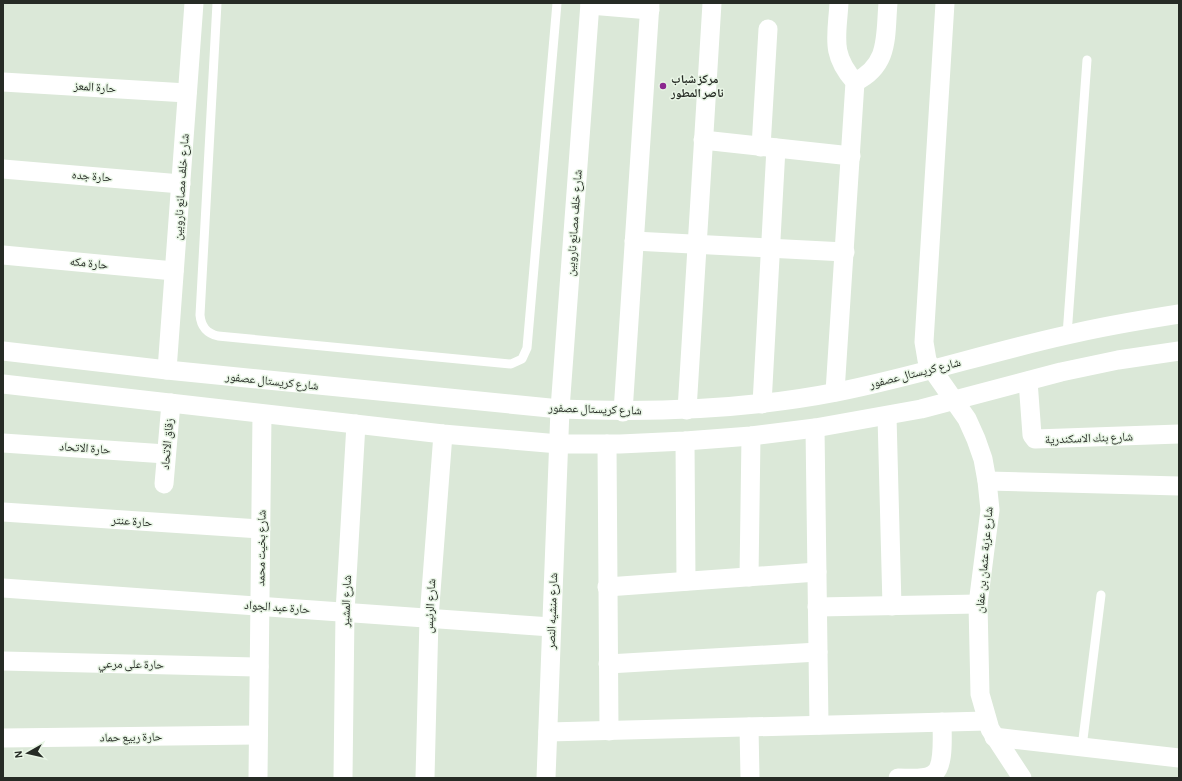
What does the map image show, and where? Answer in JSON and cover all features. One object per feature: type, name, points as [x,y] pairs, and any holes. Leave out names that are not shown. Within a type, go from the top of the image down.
[{"type":"street","name":"شارع خلف مصانع ناروبين","points":[[167,370],[194,3]]},
{"type":"street","points":[[687,410],[712,3]]},
{"type":"street","points":[[835,392],[855,82],[843,66],[836,46],[839,3]]},
{"type":"street","points":[[855,82],[872,72],[882,56],[885,46],[888,3]]},
{"type":"street","name":"شارع عزبة عثمان بن عفان","points":[[945,3],[924,342],[927,360],[966,419],[976,439],[983,459],[990,510],[978,604],[980,694],[990,729],[1022,778]]},
{"type":"street","name":"شارع خلف مصانع ناروبين","points":[[558,444],[590,4]]},
{"type":"street","points":[[590,4],[650,6],[623,412]]},
{"type":"street","points":[[762,404],[770,248],[768,29]]},
{"type":"street","name":"حارة المعز","points":[[3,82],[187,93]]},
{"type":"street","points":[[703,140],[851,156]]},
{"type":"street","name":"حارة جده","points":[[3,169],[181,184]]},
{"type":"street","points":[[634,241],[844,252]]},
{"type":"street","name":"حارة مكه","points":[[3,255],[174,271]]},
{"type":"street","name":"شارع كريستال عصفور","points":[[3,351],[167,370],[560,409],[623,412],[687,410],[762,404],[835,392],[884,382],[1067,335],[1179,314]]},
{"type":"street","points":[[3,384],[443,434],[558,444],[685,442],[815,428],[887,416],[955,401],[1061,372],[1118,360],[1179,351]]},
{"type":"street","name":"شارع بنك الاسكندرية","points":[[1028,381],[1032,435],[1035,439],[1179,434]]},
{"type":"street","name":"زقاق الاتحاد","points":[[164,484],[171,403]]},
{"type":"street","name":"شارع بخيت محمد","points":[[258,778],[262,414]]},
{"type":"street","points":[[887,416],[892,606]]},
{"type":"street","name":"شارع المشير","points":[[343,778],[345,612],[356,424]]},
{"type":"street","points":[[815,428],[819,725]]},
{"type":"street","name":"شارع الرئيس","points":[[425,778],[429,618],[443,434]]},
{"type":"street","points":[[749,577],[751,436]]},
{"type":"street","points":[[685,442],[686,581]]},
{"type":"street","name":"حارة الاتحاد","points":[[3,443],[166,454]]},
{"type":"street","name":"شارع منشيه النصر","points":[[546,778],[558,444]]},
{"type":"street","points":[[607,444],[609,731]]},
{"type":"street","points":[[987,481],[1179,486]]},
{"type":"street","name":"حارة عنتر","points":[[3,512],[261,529]]},
{"type":"street","points":[[608,587],[817,572]]},
{"type":"street","name":"حارة عبد الجواد","points":[[3,588],[551,627]]},
{"type":"street","points":[[817,607],[978,604]]},
{"type":"street","points":[[608,664],[818,652]]},
{"type":"street","name":"حارة على مرعي","points":[[3,661],[259,667]]},
{"type":"street","points":[[548,732],[942,722],[990,729],[1082,747],[1179,758]]},
{"type":"street","points":[[898,778],[927,777],[936,772],[941,763],[942,722]]},
{"type":"street","points":[[749,727],[750,778]]},
{"type":"street","name":"حارة ربيع حماد","points":[[3,738],[258,735]]},
{"type":"lane","points":[[217,3],[200,315],[203,327],[212,335],[218,336],[512,364],[522,359],[526,354],[527,348],[558,3]]},
{"type":"lane","points":[[1067,335],[1087,60]]},
{"type":"lane","points":[[1082,747],[1102,595]]},
{"type":"place","name":"مركز شباب ناصر المطور","points":[[663,86]]}]
